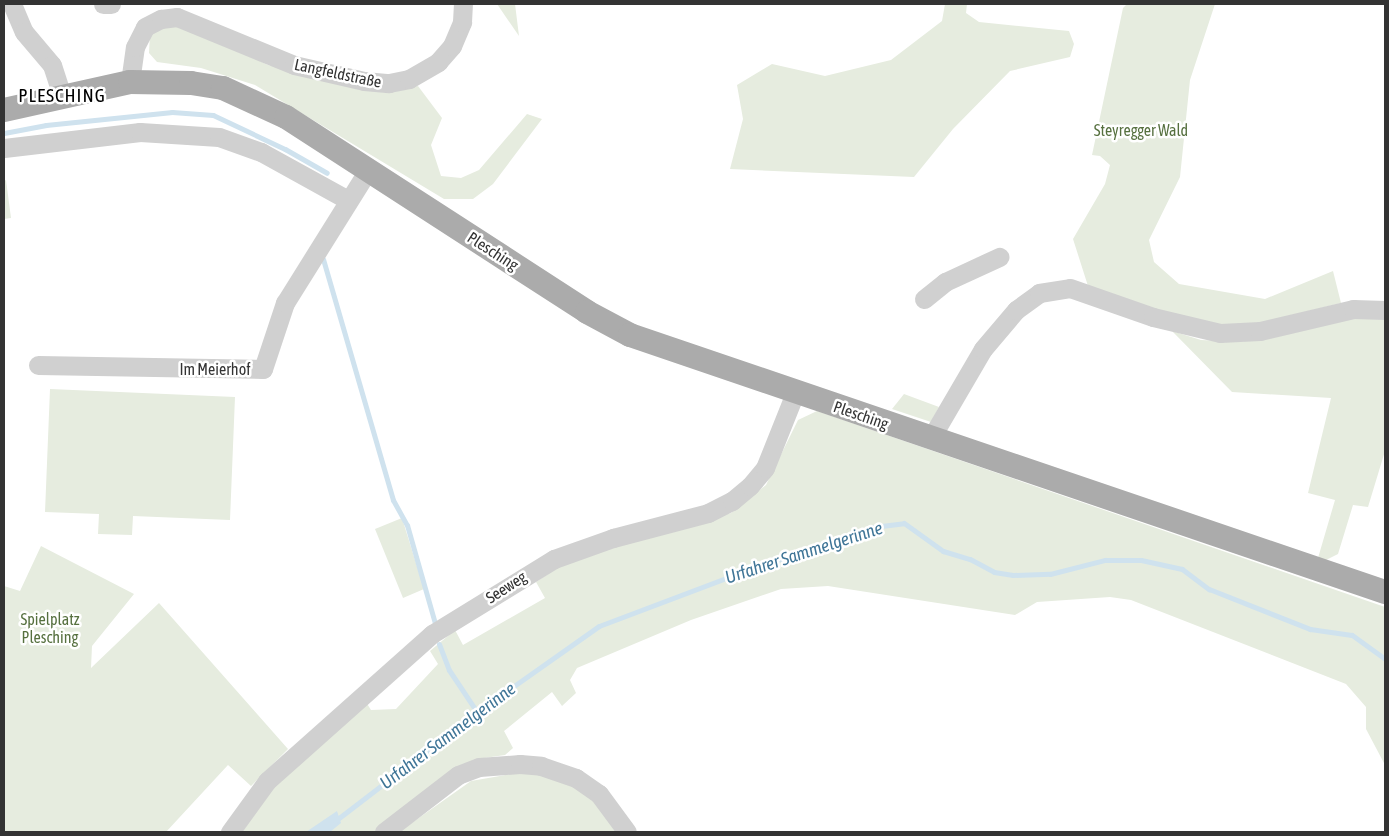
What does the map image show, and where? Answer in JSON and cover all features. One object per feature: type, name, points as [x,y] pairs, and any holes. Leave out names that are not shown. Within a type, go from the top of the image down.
[{"type":"main road","name":"Plesching","points":[[4,110],[130,82],[191,83],[230,91],[286,117],[608,325],[644,340],[795,393],[1385,592]]},
{"type":"street","points":[[12,4],[24,32],[52,65],[62,96]]},
{"type":"street","points":[[102,4],[111,4]]},
{"type":"street","name":"Langfeldstraße","points":[[130,82],[135,47],[145,27],[174,10],[294,65],[364,81],[389,83],[409,79],[438,62],[452,46],[462,22],[463,4]]},
{"type":"street","points":[[4,148],[140,132],[220,137],[261,152],[348,200]]},
{"type":"street","name":"Im Meierhof","points":[[38,365],[262,369],[285,303],[368,170]]},
{"type":"street","points":[[924,299],[945,282],[999,257]]},
{"type":"street","points":[[931,438],[983,349],[1016,310],[1039,293],[1070,288],[1153,317],[1220,333],[1260,331],[1352,309],[1385,310]]},
{"type":"street","name":"Seeweg","points":[[230,832],[267,780],[432,634],[554,559],[613,538],[708,513],[732,501],[750,486],[765,468],[795,393]]},
{"type":"street","points":[[384,832],[458,775],[479,767],[520,764],[549,768],[576,778],[599,794],[627,832]]},
{"type":"green space","points":[[497,4],[515,4],[519,36]]},
{"type":"green space","points":[[945,4],[967,4],[966,13],[979,22],[1069,31],[1074,44],[1070,57],[1010,71],[953,129],[914,177],[730,169],[743,119],[737,85],[772,64],[825,76],[891,60],[942,21]]},
{"type":"green space","name":"Steyregger Wald","points":[[1127,4],[1215,4],[1190,80],[1180,177],[1149,240],[1154,262],[1179,284],[1265,299],[1333,271],[1341,303],[1248,326],[1209,324],[1178,317],[1088,286],[1073,239],[1105,184],[1110,165],[1100,156],[1092,155],[1123,8]]},
{"type":"green space","points":[[165,26],[191,28],[268,65],[327,79],[379,91],[418,86],[442,118],[431,145],[441,176],[461,178],[479,170],[527,114],[542,119],[493,184],[473,199],[444,199],[255,85],[201,68],[157,62],[149,53],[150,34]]},
{"type":"green space","points":[[6,180],[11,218],[4,219],[4,181]]},
{"type":"green space","points":[[1375,316],[1385,317],[1385,451],[1368,507],[1353,505],[1338,554],[1326,560],[1318,558],[1335,500],[1308,493],[1331,398],[1232,392],[1172,331],[1201,340],[1241,342],[1316,323]]},
{"type":"green space","points":[[50,389],[235,397],[230,520],[133,516],[132,535],[98,534],[99,514],[45,512]]},
{"type":"green space","points":[[904,394],[939,407],[931,422],[892,409]]},
{"type":"green space","points":[[817,411],[1385,607],[1385,765],[1366,729],[1366,707],[1346,684],[1131,600],[1110,597],[1037,602],[1015,615],[828,586],[781,589],[691,620],[577,668],[570,680],[576,693],[562,706],[552,692],[504,731],[513,748],[505,755],[477,759],[376,832],[242,832],[274,786],[366,702],[371,710],[396,709],[438,664],[430,651],[455,630],[463,645],[545,598],[536,582],[559,567],[585,555],[731,513],[766,485],[798,420]]},
{"type":"green space","points":[[402,518],[424,589],[403,598],[375,529]]},
{"type":"green space","name":"Spielplatz Plesching","points":[[41,546],[134,594],[92,646],[91,668],[159,603],[288,749],[251,786],[228,765],[166,832],[4,832],[4,586],[20,591]]},
{"type":"green space","points":[[528,771],[577,786],[602,807],[619,832],[399,832],[471,781]]},
{"type":"water","points":[[337,811],[341,823],[330,832],[306,832]]},
{"type":"waterway","points":[[4,133],[46,125],[172,112],[213,115],[285,149],[327,173]]},
{"type":"waterway","points":[[323,259],[393,500],[407,525],[435,623]]},
{"type":"waterway","name":"Urfahrer Sammelgerinne","points":[[335,821],[477,712],[599,626],[771,561],[806,554],[852,539],[873,527],[904,523],[943,551],[970,559],[994,572],[1013,575],[1050,574],[1105,560],[1141,560],[1182,569],[1209,589],[1310,629],[1352,635],[1385,659]]},
{"type":"waterway","points":[[439,644],[449,670],[477,712]]},
{"type":"district","name":"PLESCHING","points":[[62,96]]}]
